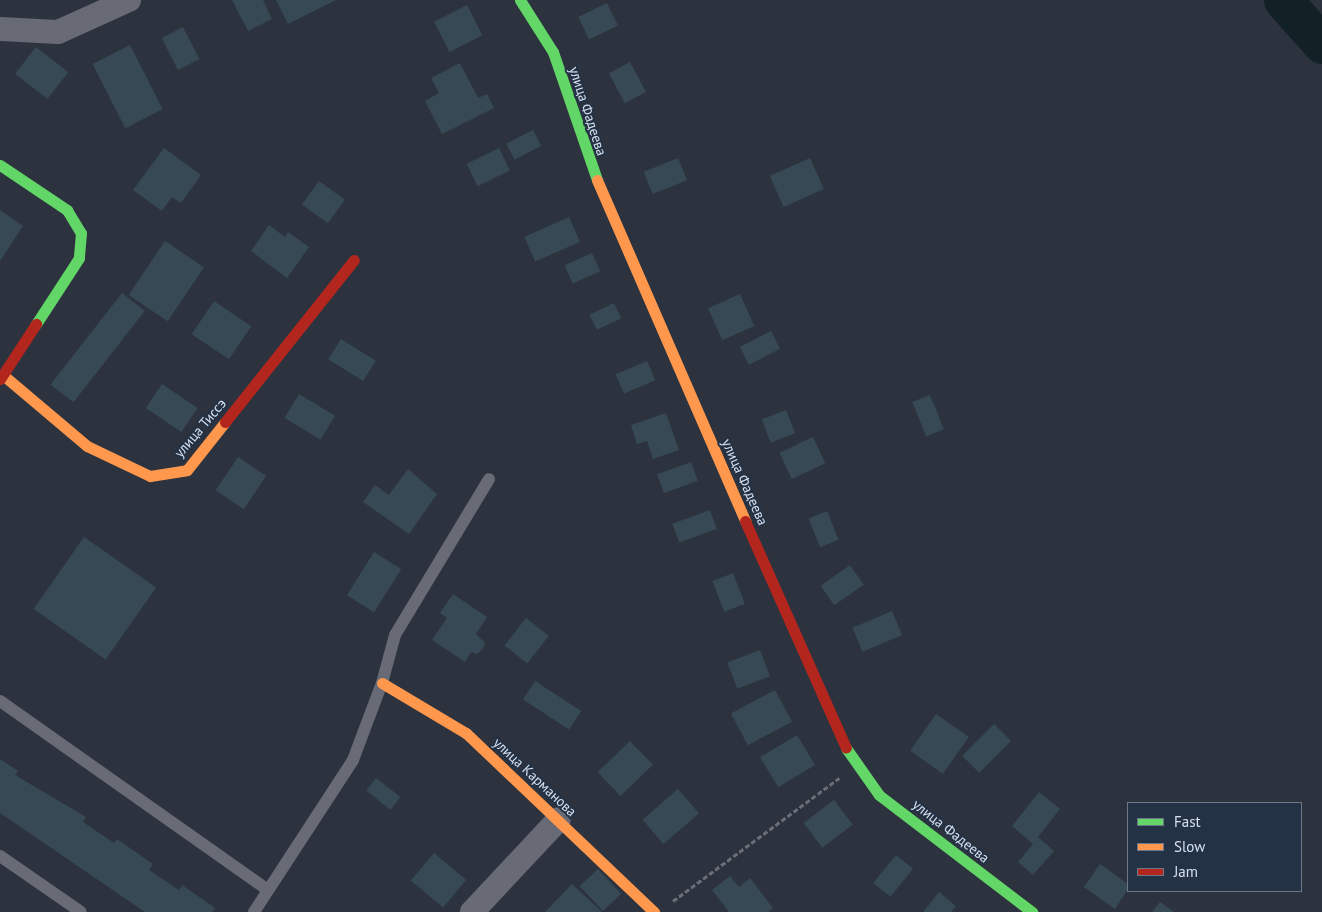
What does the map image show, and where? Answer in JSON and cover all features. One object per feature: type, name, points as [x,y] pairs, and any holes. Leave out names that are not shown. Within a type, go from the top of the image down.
[{"type":"street","points":[[0,29],[58,32],[128,0]]},
{"type":"street","name":"улица Фадеева","points":[[520,0],[553,52],[591,167],[842,743],[879,795],[1032,912]]},
{"type":"street","points":[[0,165],[66,210],[81,233],[79,258],[1,377]]},
{"type":"street","name":"улица Тиссэ","points":[[1,377],[87,446],[150,476],[187,470],[354,260]]},
{"type":"street","name":"улица Карманова","points":[[382,684],[466,733],[559,819],[654,912]]},
{"type":"street","points":[[472,912],[559,819]]},
{"type":"lane","points":[[0,354],[12,361]]},
{"type":"lane","points":[[254,912],[353,760],[382,684],[395,635],[488,479]]},
{"type":"lane","points":[[0,701],[268,890]]},
{"type":"lane","points":[[0,856],[81,912]]},
{"type":"path","points":[[665,907],[757,842],[857,763]]},
{"type":"building","points":[[232,0],[263,0],[272,19],[248,31]]},
{"type":"building","points":[[276,0],[336,0],[288,24]]},
{"type":"building","points":[[607,3],[618,25],[589,39],[578,17]]},
{"type":"building","points":[[467,5],[482,35],[449,52],[434,22]]},
{"type":"building","points":[[183,27],[199,59],[178,70],[162,38]]},
{"type":"building","points":[[130,45],[163,109],[125,128],[93,64]]},
{"type":"building","points":[[36,47],[68,72],[47,99],[15,74]]},
{"type":"building","points":[[630,62],[646,92],[625,103],[609,73]]},
{"type":"building","points":[[460,63],[478,98],[487,94],[494,108],[442,134],[425,101],[439,93],[431,78]]},
{"type":"building","points":[[533,130],[541,146],[514,160],[506,144]]},
{"type":"building","points":[[164,148],[201,175],[181,203],[172,197],[162,211],[133,190]]},
{"type":"building","points":[[499,148],[510,170],[478,186],[467,164]]},
{"type":"building","points":[[678,158],[687,180],[653,194],[644,172]]},
{"type":"building","points":[[810,158],[824,189],[784,207],[770,176]]},
{"type":"building","points":[[319,181],[345,200],[328,223],[302,204]]},
{"type":"building","points":[[0,210],[23,226],[0,261]]},
{"type":"building","points":[[569,217],[580,242],[535,262],[524,237]]},
{"type":"building","points":[[269,225],[285,237],[288,232],[309,247],[287,278],[251,251]]},
{"type":"building","points":[[165,241],[204,267],[168,321],[129,295]]},
{"type":"building","points":[[592,253],[600,271],[573,283],[565,265]]},
{"type":"building","points":[[122,293],[145,311],[73,402],[51,384]]},
{"type":"building","points":[[740,294],[754,326],[722,340],[708,308]]},
{"type":"building","points":[[214,301],[251,326],[229,359],[192,334]]},
{"type":"building","points":[[614,303],[621,318],[597,330],[590,314]]},
{"type":"building","points":[[771,331],[780,349],[749,365],[740,347]]},
{"type":"building","points":[[341,339],[376,361],[363,381],[328,359]]},
{"type":"building","points":[[647,361],[655,380],[624,394],[616,374]]},
{"type":"building","points":[[162,384],[198,408],[181,432],[146,408]]},
{"type":"building","points":[[299,394],[335,416],[321,440],[285,418]]},
{"type":"building","points":[[930,395],[944,429],[926,436],[912,402]]},
{"type":"building","points":[[786,410],[795,433],[771,443],[762,419]]},
{"type":"building","points":[[666,413],[679,450],[653,459],[647,441],[637,444],[631,425]]},
{"type":"building","points":[[813,437],[825,463],[792,479],[779,453]]},
{"type":"building","points":[[238,457],[266,476],[244,509],[216,490]]},
{"type":"building","points":[[691,462],[698,481],[664,493],[657,474]]},
{"type":"building","points":[[408,469],[437,494],[409,534],[363,502],[375,485],[389,495]]},
{"type":"building","points":[[710,510],[717,529],[679,542],[672,524]]},
{"type":"building","points":[[827,511],[839,540],[820,547],[808,518]]},
{"type":"building","points":[[84,537],[156,587],[106,660],[34,609]]},
{"type":"building","points":[[374,552],[401,569],[374,612],[347,595]]},
{"type":"building","points":[[850,565],[864,585],[834,605],[821,586]]},
{"type":"building","points":[[733,573],[745,604],[724,612],[712,581]]},
{"type":"building","points":[[453,594],[487,617],[476,634],[485,643],[483,649],[477,654],[471,652],[465,662],[432,640],[447,618],[440,613]]},
{"type":"building","points":[[892,611],[902,635],[863,652],[852,628]]},
{"type":"building","points":[[526,618],[549,636],[527,663],[504,646]]},
{"type":"building","points":[[760,650],[770,676],[737,689],[727,663]]},
{"type":"building","points":[[535,681],[581,711],[569,729],[523,699]]},
{"type":"building","points":[[775,690],[792,722],[748,745],[731,713]]},
{"type":"building","points":[[936,714],[969,737],[943,774],[910,751]]},
{"type":"building","points":[[994,724],[1011,741],[979,773],[962,756]]},
{"type":"building","points":[[797,735],[815,765],[778,787],[760,757]]},
{"type":"building","points":[[630,741],[653,765],[621,796],[598,772]]},
{"type":"building","points":[[0,759],[18,771],[15,775],[86,817],[83,822],[114,843],[117,839],[153,864],[149,870],[179,890],[182,885],[215,908],[212,912],[145,912],[0,813]]},
{"type":"building","points":[[376,778],[400,797],[391,810],[366,791]]},
{"type":"building","points":[[678,789],[699,813],[664,844],[643,820]]},
{"type":"building","points":[[1039,792],[1060,809],[1038,837],[1054,851],[1033,875],[1018,862],[1033,844],[1012,826]]},
{"type":"building","points":[[834,800],[853,825],[822,848],[804,823]]},
{"type":"building","points":[[434,853],[466,880],[443,908],[411,881]]},
{"type":"building","points":[[896,855],[913,869],[890,897],[873,883]]},
{"type":"building","points":[[1100,864],[1127,883],[1127,891],[1115,909],[1084,887]]},
{"type":"building","points":[[598,869],[621,894],[603,911],[580,886]]},
{"type":"building","points":[[730,876],[739,887],[750,878],[773,908],[768,912],[729,912],[712,890]]},
{"type":"building","points":[[572,884],[602,912],[545,912]]},
{"type":"building","points":[[939,892],[956,906],[951,912],[923,912]]},
{"type":"building","points":[[1160,902],[1174,912],[1152,912]]},
{"type":"waterway","points":[[1283,0],[1322,44]]},
{"type":"traffic: fast","points":[[520,0],[553,52],[597,180]]},
{"type":"traffic: fast","points":[[0,165],[67,210],[81,233],[79,258],[36,324]]},
{"type":"traffic: fast","points":[[846,748],[879,795],[1032,912]]},
{"type":"traffic: slow","points":[[597,180],[745,521]]},
{"type":"traffic: slow","points":[[3,375],[87,446],[150,476],[187,470],[225,422]]},
{"type":"traffic: slow","points":[[382,683],[466,733],[654,912]]},
{"type":"traffic: jam","points":[[225,422],[354,260]]},
{"type":"traffic: jam","points":[[0,379],[36,324]]},
{"type":"traffic: jam","points":[[745,521],[846,748]]}]
